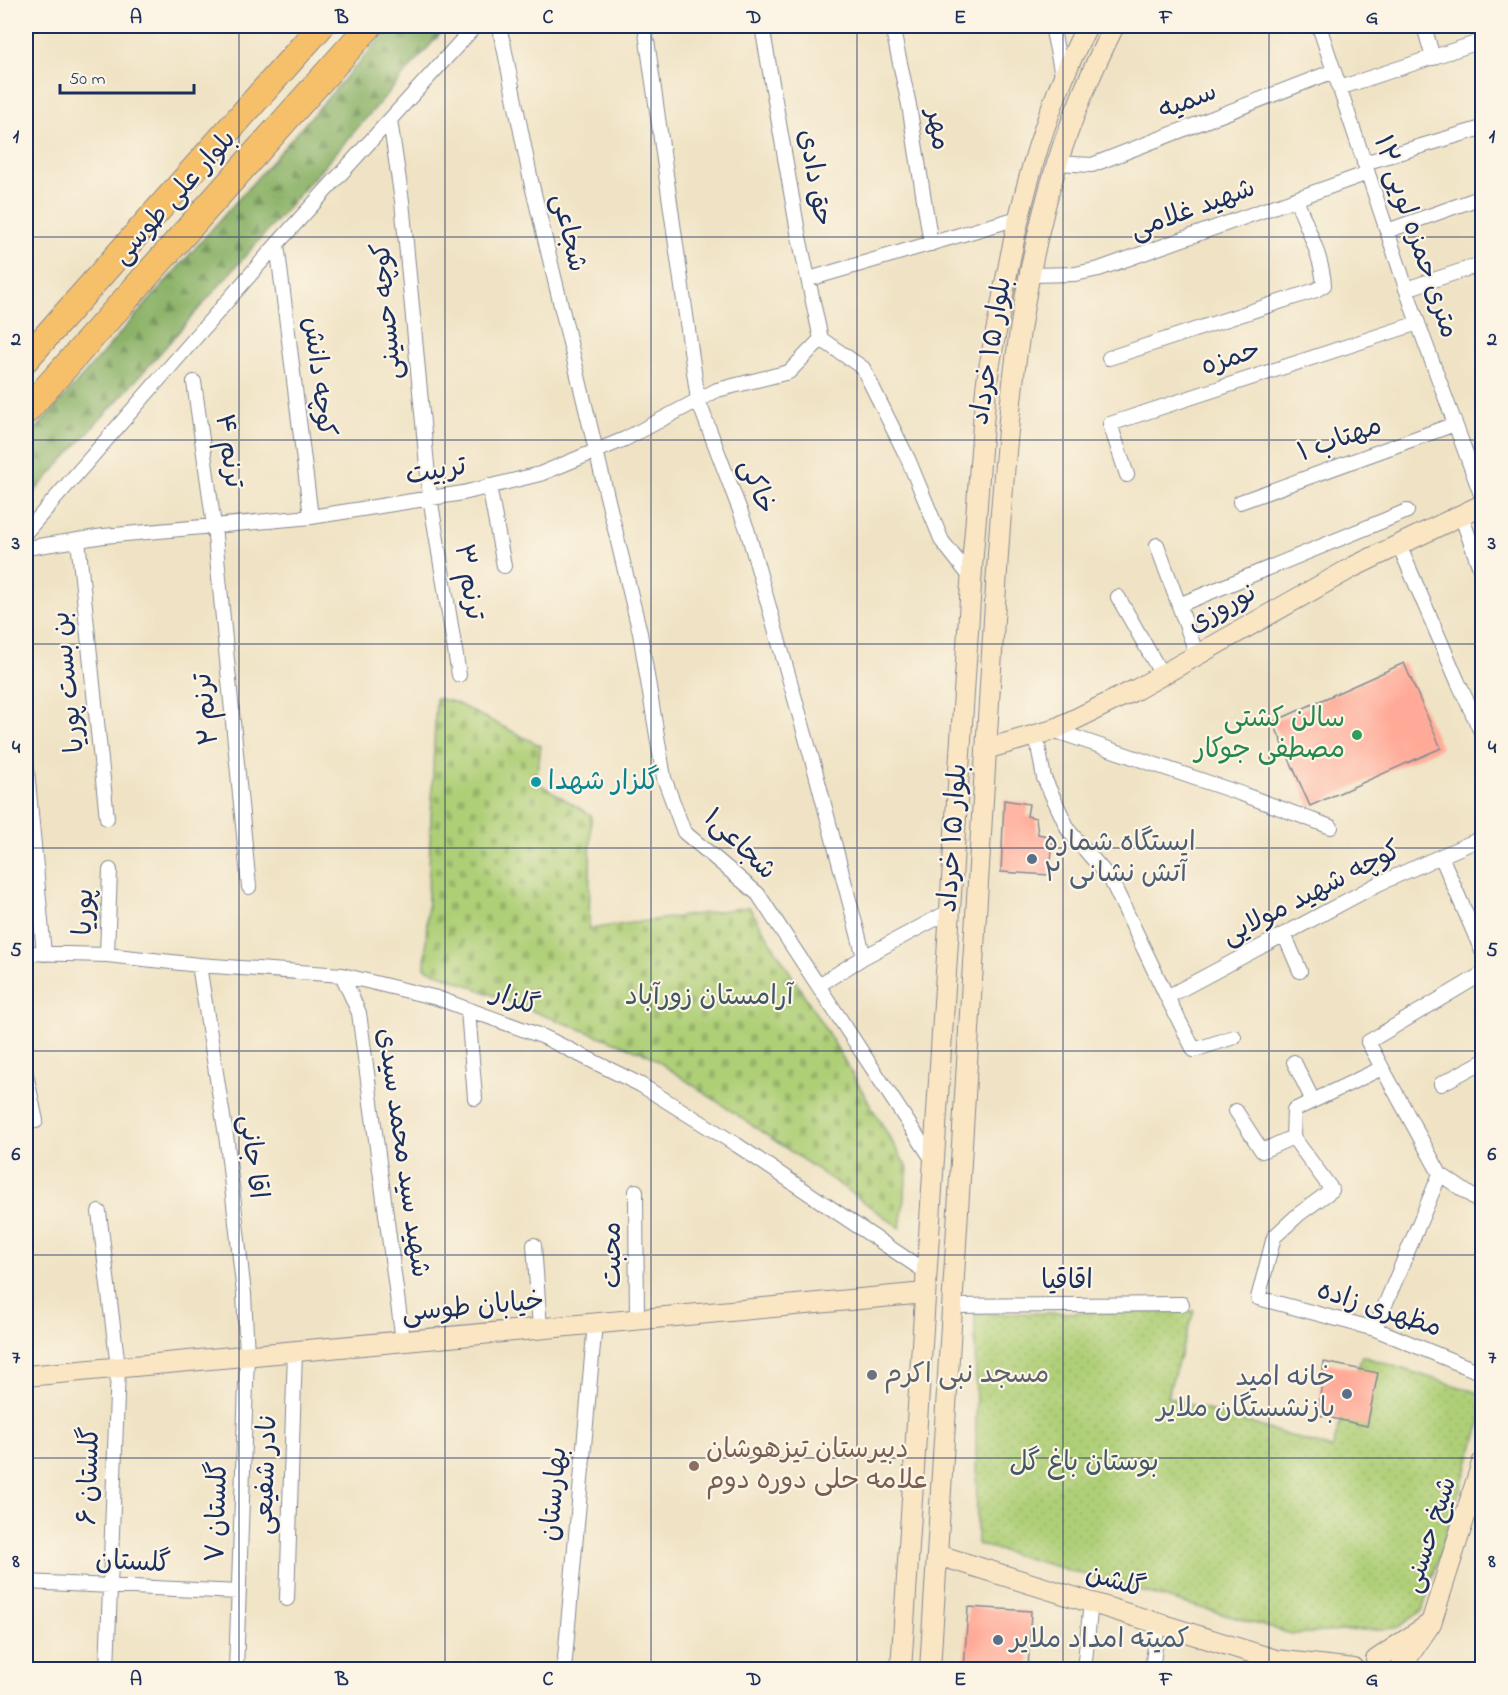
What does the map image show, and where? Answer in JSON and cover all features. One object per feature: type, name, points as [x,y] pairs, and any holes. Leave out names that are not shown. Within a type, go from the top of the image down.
[{"type":"highway","name":"بلوار علی طوسی","points":[[26,359],[321,26]]},
{"type":"highway","name":"بلوار علی طوسی","points":[[26,411],[369,26]]},
{"type":"main road","name":"بلوار ۱۵ خرداد","points":[[901,1670],[972,579],[987,387],[1018,218],[1031,168],[1062,79],[1087,26]]},
{"type":"main road","name":"بلوار ۱۵ خرداد","points":[[930,1670],[986,749],[1005,452],[1012,384],[1042,218],[1057,163],[1096,61],[1114,26]]},
{"type":"main road","name":"نوروزی","points":[[986,749],[1045,733],[1162,675],[1353,567],[1482,505]]},
{"type":"main road","points":[[954,851],[980,852]]},
{"type":"main road","name":"خیابان طوسی","points":[[26,1376],[925,1293]]},
{"type":"main road","name":"شیخ حسنی","points":[[1399,1670],[1431,1623],[1482,1463]]},
{"type":"main road","name":"گلشن","points":[[938,1555],[1158,1623],[1276,1665]]},
{"type":"main road","points":[[1276,1665],[1354,1669],[1368,1660],[1385,1665],[1431,1623]]},
{"type":"main road","points":[[1276,1665],[1298,1670]]},
{"type":"street","points":[[26,532],[277,244],[475,26]]},
{"type":"street","name":"شجاعی","points":[[498,26],[531,181],[595,452]]},
{"type":"street","name":"خاکی","points":[[645,26],[698,400],[747,529],[815,770],[864,957]]},
{"type":"street","name":"حق دادی","points":[[762,26],[798,232],[821,339]]},
{"type":"street","name":"مهر","points":[[892,26],[909,105],[931,244]]},
{"type":"street","points":[[1052,26],[1062,79]]},
{"type":"street","name":"۱۲ متری حمزه لویی","points":[[1319,26],[1406,289],[1482,497]]},
{"type":"street","points":[[1424,26],[1433,58]]},
{"type":"street","points":[[1339,88],[1482,41]]},
{"type":"street","name":"سمیه","points":[[1057,163],[1092,165],[1334,71]]},
{"type":"street","name":"کوچه حسینی","points":[[390,120],[402,201],[430,497]]},
{"type":"street","name":"شهید غلامی","points":[[1031,275],[1075,274],[1099,269],[1296,199],[1366,168],[1482,128]]},
{"type":"street","points":[[1387,231],[1482,197]]},
{"type":"street","points":[[1109,358],[1316,290],[1323,285],[1323,277],[1296,199]]},
{"type":"street","points":[[809,279],[1018,218]]},
{"type":"street","name":"کوچه دانش","points":[[277,244],[311,517]]},
{"type":"street","points":[[1406,289],[1482,264]]},
{"type":"street","name":"حمزه","points":[[1127,475],[1110,424],[1418,323]]},
{"type":"street","points":[[821,339],[863,369],[908,459],[942,541],[972,579]]},
{"type":"street","name":"تربیت","points":[[26,548],[78,540],[311,517],[463,493],[540,474],[625,439],[717,390],[789,372],[821,339]]},
{"type":"street","name":"ترنم ۴","points":[[194,382],[213,526]]},
{"type":"street","name":"مهتاب ۱","points":[[1240,502],[1455,424]]},
{"type":"street","name":"شجاعی۱","points":[[595,452],[640,633],[664,778],[684,832],[758,894],[934,1161]]},
{"type":"street","points":[[489,486],[504,566]]},
{"type":"street","name":"ترنم ۳","points":[[430,497],[459,675]]},
{"type":"street","points":[[1179,605],[1407,511]]},
{"type":"street","points":[[1461,515],[1482,574]]},
{"type":"street","name":"ترنم ۲","points":[[213,526],[249,888]]},
{"type":"street","name":"بن بست پوریا","points":[[78,540],[107,818]]},
{"type":"street","points":[[1157,545],[1197,655]]},
{"type":"street","points":[[1399,545],[1482,734]]},
{"type":"street","points":[[1118,597],[1162,675]]},
{"type":"street","points":[[1234,1036],[1194,1050],[1111,880],[1069,831],[1044,778],[1045,733],[1231,791],[1331,827]]},
{"type":"street","points":[[26,759],[44,954]]},
{"type":"street","name":"کوچه شهید مولایی","points":[[1167,997],[1378,884],[1482,838]]},
{"type":"street","points":[[1441,856],[1482,951]]},
{"type":"street","name":"پوریا","points":[[107,955],[110,870]]},
{"type":"street","points":[[819,985],[864,957],[950,911]]},
{"type":"street","points":[[1284,934],[1300,971]]},
{"type":"street","name":"گلزار","points":[[26,952],[107,955],[199,965],[342,975],[437,998],[544,1037],[641,1085],[737,1145],[926,1272]]},
{"type":"street","name":"اقا جانی","points":[[199,965],[226,1142],[244,1294],[247,1355]]},
{"type":"street","points":[[1482,974],[1368,1042],[1440,1174],[1482,1203]]},
{"type":"street","name":"شهید سید محمد سیدی","points":[[342,975],[359,1013],[403,1341]]},
{"type":"street","points":[[468,1010],[475,1098]]},
{"type":"street","points":[[1294,1062],[1313,1101]]},
{"type":"street","points":[[1441,1084],[1482,1062]]},
{"type":"street","points":[[1236,1111],[1262,1151],[1293,1137],[1294,1110],[1382,1068]]},
{"type":"street","points":[[26,1074],[36,1120]]},
{"type":"street","name":"مظهری زاده","points":[[1293,1137],[1332,1190],[1299,1214],[1274,1238],[1258,1298],[1375,1329],[1482,1373]]},
{"type":"street","points":[[1375,1329],[1440,1174]]},
{"type":"street","name":"محبت","points":[[636,1191],[637,1320]]},
{"type":"street","name":"گلستان ۶","points":[[99,1212],[118,1367],[107,1670]]},
{"type":"street","points":[[534,1245],[540,1328]]},
{"type":"street","name":"اقاقیا","points":[[953,1306],[1182,1304]]},
{"type":"street","name":"بهارستان","points":[[564,1670],[595,1323]]},
{"type":"street","name":"نادر شفیعی","points":[[287,1599],[295,1351]]},
{"type":"street","name":"گلستان ۷","points":[[236,1670],[247,1355]]},
{"type":"street","name":"گلستان","points":[[26,1582],[239,1592]]},
{"type":"street","points":[[1084,1670],[1091,1602]]},
{"type":"street","points":[[1152,1670],[1158,1623]]},
{"type":"green space","points":[[391,26],[447,26],[146,369],[26,501],[26,440]]},
{"type":"green space","name":"آرامستان زورآباد","points":[[436,698],[454,702],[541,746],[536,782],[591,815],[589,929],[749,907],[831,1038],[908,1169],[900,1228],[647,1054],[425,968]]},
{"type":"green space","name":"بوستان باغ گل","points":[[1194,1311],[1167,1397],[1332,1449],[1362,1356],[1482,1394],[1482,1419],[1422,1611],[1397,1628],[1292,1634],[977,1544],[975,1314]]},
{"type":"building","name":"سالن کشتی مصطفی جوکار","points":[[1404,663],[1441,748],[1310,806],[1273,722]]},
{"type":"building","points":[[1004,800],[1029,804],[1027,816],[1036,818],[1038,834],[1053,837],[1050,875],[1001,872]]},
{"type":"building","name":"خانه امید بازنشستگان ملایر","points":[[1324,1362],[1378,1373],[1367,1426],[1318,1415]]},
{"type":"building","name":"کمیته امداد ملایر","points":[[968,1607],[1031,1611],[1028,1670],[964,1670]]},
{"type":"place","name":"سالن کشتی مصطفی جوکار","points":[[1357,735]]},
{"type":"place","name":"گلزار شهدا","points":[[536,782]]},
{"type":"place","name":"ایستگاه شماره ۲ آتش نشانی","points":[[1032,859]]},
{"type":"place","name":"مسجد نبی اکرم","points":[[872,1375]]},
{"type":"place","name":"خانه امید بازنشستگان ملایر","points":[[1347,1394]]},
{"type":"place","name":"دبیرستان تیزهوشان علامه حلی دوره دوم","points":[[694,1466]]},
{"type":"place","name":"کمیته امداد ملایر","points":[[998,1640]]}]
